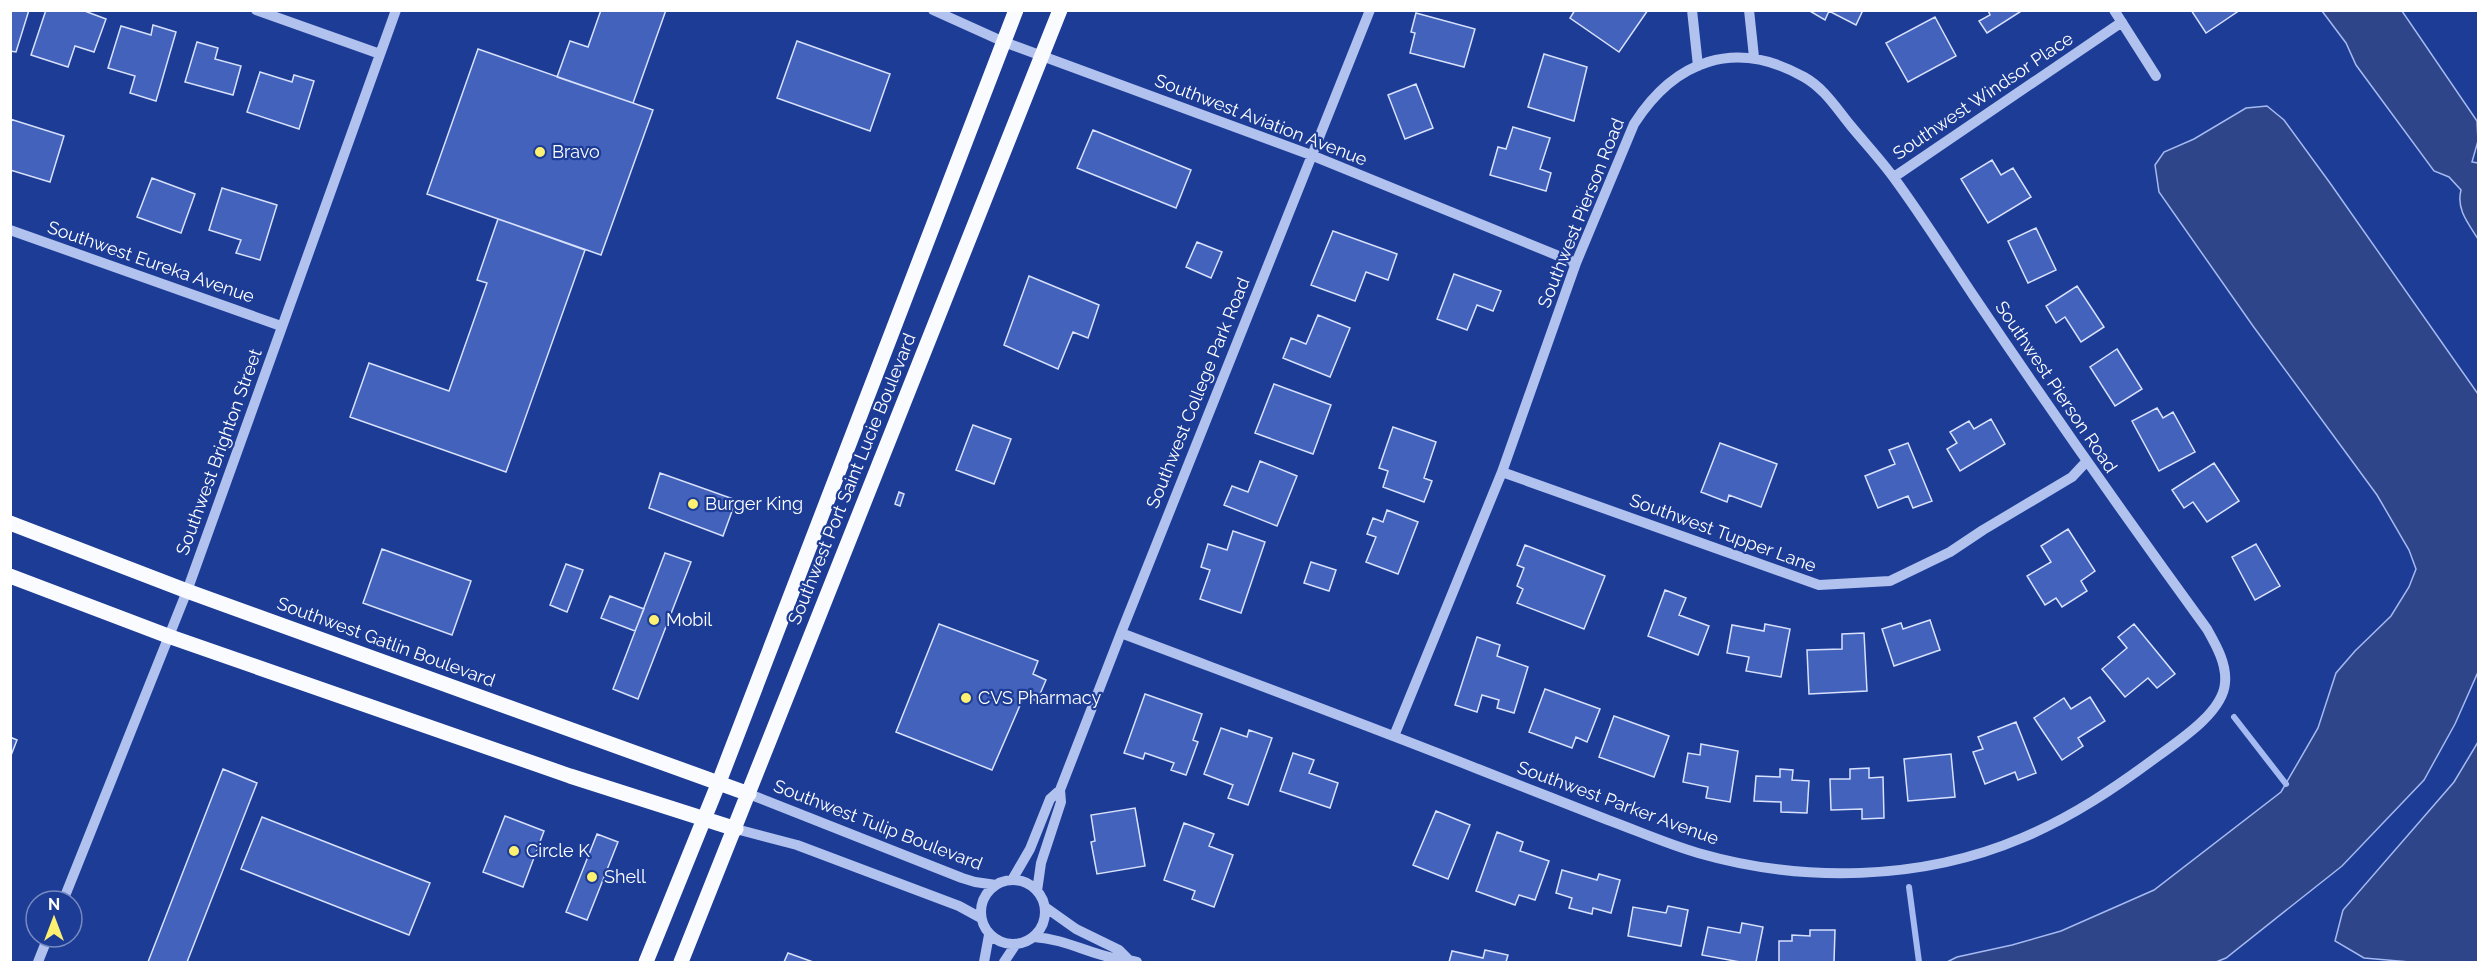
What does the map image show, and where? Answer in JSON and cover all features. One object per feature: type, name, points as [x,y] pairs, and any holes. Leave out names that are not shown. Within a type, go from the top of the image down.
[{"type":"main road","name":"Southwest Port Saint Lucie Boulevard","points":[[646,963],[719,782],[1016,10]]},
{"type":"main road","name":"Southwest Port Saint Lucie Boulevard","points":[[681,963],[1060,10]]},
{"type":"main road","name":"Southwest Gatlin Boulevard","points":[[10,523],[187,591],[749,794]]},
{"type":"main road","points":[[10,576],[168,636],[570,776],[736,829]]},
{"type":"street","points":[[256,10],[380,54]]},
{"type":"street","name":"Southwest Brighton Street","points":[[68,889],[187,591],[396,10]]},
{"type":"street","name":"Southwest Aviation Avenue","points":[[933,10],[1004,42],[1311,155],[1576,263]]},
{"type":"street","name":"Southwest College Park Road","points":[[1037,891],[1041,863],[1061,802],[1060,790],[1370,10]]},
{"type":"street","points":[[1692,10],[1698,66]]},
{"type":"street","points":[[1749,10],[1754,57]]},
{"type":"street","points":[[2114,10],[2156,76]]},
{"type":"street","name":"Southwest Windsor Place","points":[[1894,177],[2122,22]]},
{"type":"street","name":"Southwest Pierson Road","points":[[1394,736],[1502,472],[1576,263],[1634,124],[1647,104],[1679,74],[1722,58],[1754,57],[1806,78],[1822,90],[1894,177],[2086,462],[2207,629]]},
{"type":"street","name":"Southwest Eureka Avenue","points":[[10,230],[281,326]]},
{"type":"street","name":"Southwest Tupper Lane","points":[[1502,472],[1819,585],[1890,581],[1950,552],[2072,477],[2086,462]]},
{"type":"street","name":"Southwest Parker Avenue","points":[[1121,633],[1394,736],[1674,846],[1774,870],[1803,872],[1877,871],[1946,861],[2022,838],[2109,792],[2207,717],[2221,698],[2226,683],[2218,650],[2207,629]]},
{"type":"street","name":"Southwest College Park Road","points":[[1012,880],[1030,849],[1050,799],[1060,790]]},
{"type":"street","name":"Southwest Tulip Boulevard","points":[[749,794],[962,878],[996,885]]},
{"type":"street","points":[[736,829],[797,845],[959,906],[981,918]]},
{"type":"street","points":[[984,963],[989,935],[981,918],[984,900],[996,885],[1012,880],[1037,891],[1045,907],[1076,929],[1119,950],[1133,961]]},
{"type":"street","points":[[1034,937],[1044,918],[1045,907]]},
{"type":"street","points":[[989,935],[1016,944],[1034,937],[1071,943],[1115,959],[1133,961]]},
{"type":"street","points":[[1004,963],[1016,944]]},
{"type":"water","points":[[2322,11],[2402,11],[2477,121],[2478,141],[2472,162],[2478,163],[2478,239],[2462,210],[2461,190],[2449,177],[2434,171],[2356,65],[2346,43]]},
{"type":"water","points":[[2267,106],[2284,120],[2478,394],[2478,672],[2455,724],[2424,780],[2342,866],[2226,958],[2216,962],[1947,962],[1957,957],[2061,931],[2154,890],[2281,792],[2318,728],[2336,673],[2391,616],[2409,587],[2416,569],[2409,550],[2377,495],[2253,326],[2159,192],[2155,165],[2164,152],[2194,139],[2246,108]]},
{"type":"water","points":[[2478,742],[2478,962],[2410,962],[2364,958],[2335,941],[2343,910],[2454,782]]},
{"type":"building","points":[[10,10],[29,10],[16,52],[10,51]]},
{"type":"building","points":[[46,10],[82,10],[106,19],[94,52],[75,46],[68,67],[31,55]]},
{"type":"building","points":[[601,10],[666,10],[633,103],[557,77],[570,41],[588,47]]},
{"type":"building","points":[[1575,10],[1648,10],[1619,52],[1570,18]]},
{"type":"building","points":[[1808,10],[1863,10],[1856,25],[1829,11],[1825,20]]},
{"type":"building","points":[[1988,10],[2023,10],[1987,33],[1979,21],[1990,15]]},
{"type":"building","points":[[2191,10],[2240,10],[2206,33]]},
{"type":"building","points":[[1416,13],[1475,29],[1464,67],[1410,53],[1415,33],[1411,32]]},
{"type":"building","points":[[1935,17],[1956,56],[1908,82],[1886,43]]},
{"type":"building","points":[[153,25],[176,32],[156,101],[130,93],[135,76],[108,68],[121,26],[151,35]]},
{"type":"building","points":[[797,41],[890,74],[870,131],[777,98]]},
{"type":"building","points":[[197,42],[218,48],[215,59],[241,66],[233,95],[185,82]]},
{"type":"building","name":"Bravo","points":[[478,49],[653,110],[601,255],[427,194]]},
{"type":"building","points":[[1544,54],[1587,67],[1574,121],[1528,107]]},
{"type":"building","points":[[260,72],[292,82],[294,75],[314,81],[299,129],[247,112]]},
{"type":"building","points":[[1416,84],[1433,128],[1405,139],[1388,95]]},
{"type":"building","points":[[10,119],[64,136],[50,182],[10,170]]},
{"type":"building","points":[[1513,127],[1550,138],[1540,169],[1551,173],[1546,191],[1490,175],[1498,147],[1506,149]]},
{"type":"building","points":[[1093,130],[1191,170],[1176,208],[1077,168]]},
{"type":"building","points":[[1992,160],[2001,175],[2013,168],[2031,197],[1988,223],[1961,179]]},
{"type":"building","points":[[152,178],[195,194],[181,233],[137,217]]},
{"type":"building","points":[[222,188],[277,205],[260,260],[236,253],[241,240],[209,230]]},
{"type":"building","points":[[498,219],[585,250],[506,472],[350,417],[369,363],[449,391],[487,283],[477,280]]},
{"type":"building","points":[[2036,228],[2056,270],[2028,283],[2008,241]]},
{"type":"building","points":[[1333,231],[1397,254],[1388,280],[1366,272],[1355,301],[1311,285]]},
{"type":"building","points":[[1197,242],[1222,252],[1211,278],[1186,267]]},
{"type":"building","points":[[1454,274],[1501,291],[1493,311],[1477,305],[1467,330],[1437,319]]},
{"type":"building","points":[[1029,276],[1099,305],[1088,338],[1073,332],[1058,369],[1004,345]]},
{"type":"building","points":[[2077,286],[2104,327],[2081,342],[2065,317],[2056,323],[2046,306]]},
{"type":"building","points":[[1318,315],[1350,328],[1330,377],[1283,358],[1291,338],[1306,344]]},
{"type":"building","points":[[2117,349],[2142,389],[2115,406],[2090,367]]},
{"type":"building","points":[[1274,384],[1331,405],[1313,454],[1255,433]]},
{"type":"building","points":[[2157,408],[2163,418],[2173,412],[2195,452],[2159,471],[2132,421]]},
{"type":"building","points":[[1991,419],[2005,444],[1960,471],[1947,449],[1957,443],[1950,432],[1969,421],[1974,429]]},
{"type":"building","points":[[973,425],[1011,439],[994,484],[956,470]]},
{"type":"building","points":[[1393,427],[1436,442],[1424,478],[1432,481],[1424,502],[1383,487],[1388,471],[1379,468]]},
{"type":"building","points":[[1720,443],[1777,464],[1761,507],[1729,495],[1727,502],[1701,492]]},
{"type":"building","points":[[1908,443],[1932,501],[1913,508],[1908,496],[1878,508],[1865,476],[1895,464],[1889,450]]},
{"type":"building","points":[[1260,461],[1297,476],[1277,526],[1224,505],[1232,486],[1248,492]]},
{"type":"building","points":[[2214,463],[2239,501],[2207,522],[2193,502],[2184,508],[2172,490]]},
{"type":"building","name":"Burger King","points":[[660,473],[736,500],[723,536],[649,508]]},
{"type":"building","points":[[899,492],[904,494],[900,506],[895,504]]},
{"type":"building","points":[[1387,510],[1418,522],[1398,574],[1366,562],[1376,537],[1367,534],[1373,518],[1383,522]]},
{"type":"building","points":[[2068,529],[2095,571],[2081,581],[2087,591],[2062,607],[2056,598],[2045,605],[2027,576],[2051,562],[2041,546]]},
{"type":"building","points":[[1233,531],[1265,542],[1241,613],[1200,599],[1210,570],[1201,567],[1208,544],[1227,550]]},
{"type":"building","points":[[2256,544],[2280,586],[2255,600],[2232,557]]},
{"type":"building","points":[[1525,545],[1605,576],[1584,629],[1517,603],[1523,589],[1517,586],[1524,568],[1517,565]]},
{"type":"building","points":[[382,549],[471,581],[452,635],[363,603]]},
{"type":"building","name":"Mobil","points":[[665,553],[691,562],[638,699],[613,689]]},
{"type":"building","points":[[1311,562],[1336,570],[1329,591],[1304,583]]},
{"type":"building","points":[[566,564],[583,570],[567,612],[550,605]]},
{"type":"building","points":[[1665,590],[1686,598],[1679,615],[1709,626],[1698,655],[1648,636]]},
{"type":"building","points":[[610,596],[644,609],[635,631],[601,618]]},
{"type":"building","points":[[1930,620],[1940,650],[1894,666],[1882,629],[1901,623],[1903,629]]},
{"type":"building","name":"CVS Pharmacy","points":[[939,624],[1038,661],[1033,674],[1046,680],[1037,701],[1024,696],[992,770],[896,732]]},
{"type":"building","points":[[1765,624],[1790,629],[1781,677],[1746,671],[1749,657],[1727,653],[1732,625],[1764,631]]},
{"type":"building","points":[[2134,624],[2175,674],[2157,688],[2148,678],[2125,697],[2102,669],[2127,648],[2118,637]]},
{"type":"building","points":[[1864,633],[1867,691],[1809,694],[1807,650],[1842,649],[1842,634]]},
{"type":"building","points":[[1477,637],[1500,645],[1497,656],[1528,667],[1514,713],[1497,708],[1499,700],[1482,695],[1477,712],[1455,705]]},
{"type":"building","points":[[1545,689],[1600,709],[1587,742],[1576,737],[1572,748],[1529,732]]},
{"type":"building","points":[[1145,694],[1202,714],[1193,740],[1198,742],[1186,775],[1171,770],[1174,763],[1145,753],[1143,759],[1124,753]]},
{"type":"building","points":[[2090,697],[2105,721],[2078,738],[2083,746],[2062,760],[2034,718],[2064,698],[2071,709]]},
{"type":"building","points":[[1614,716],[1669,736],[1654,777],[1599,757]]},
{"type":"building","points":[[2016,722],[2036,773],[2018,780],[2015,772],[1985,784],[1973,752],[1983,749],[1978,737]]},
{"type":"building","points":[[1221,728],[1247,737],[1249,730],[1272,738],[1248,805],[1228,798],[1233,785],[1204,774]]},
{"type":"building","points":[[10,737],[17,740],[10,758]]},
{"type":"building","points":[[1701,744],[1738,751],[1730,802],[1706,798],[1708,787],[1683,782],[1688,753],[1700,755]]},
{"type":"building","points":[[1293,753],[1314,760],[1309,773],[1338,783],[1330,808],[1280,791]]},
{"type":"building","points":[[1951,754],[1955,797],[1908,801],[1904,759]]},
{"type":"building","points":[[1869,768],[1869,778],[1883,777],[1884,818],[1862,819],[1862,809],[1831,810],[1830,779],[1850,779],[1850,769]]},
{"type":"building","points":[[223,769],[257,783],[187,962],[148,962]]},
{"type":"building","points":[[1780,769],[1793,770],[1792,780],[1809,781],[1807,813],[1781,812],[1781,802],[1754,801],[1756,776],[1780,777]]},
{"type":"building","points":[[1135,808],[1145,866],[1097,874],[1091,842],[1095,841],[1091,815]]},
{"type":"building","points":[[1436,811],[1470,825],[1448,879],[1413,865]]},
{"type":"building","name":"Circle K","points":[[505,816],[544,831],[523,887],[483,872]]},
{"type":"building","points":[[262,817],[430,883],[409,935],[241,869]]},
{"type":"building","points":[[1184,823],[1214,834],[1209,846],[1233,855],[1214,907],[1192,899],[1195,891],[1164,880]]},
{"type":"building","points":[[1497,832],[1523,842],[1520,851],[1549,861],[1535,900],[1519,895],[1515,905],[1476,891]]},
{"type":"building","name":"Shell","points":[[597,834],[618,842],[587,920],[566,912]]},
{"type":"building","points":[[1562,870],[1597,880],[1599,874],[1620,880],[1611,913],[1593,908],[1592,914],[1569,908],[1572,898],[1556,893]]},
{"type":"building","points":[[1668,906],[1688,910],[1681,946],[1628,936],[1633,907],[1666,913]]},
{"type":"building","points":[[1742,923],[1763,927],[1756,962],[1740,962],[1702,955],[1708,927],[1740,933]]},
{"type":"building","points":[[1810,930],[1835,930],[1834,962],[1779,962],[1779,941],[1792,941],[1792,935],[1810,936]]},
{"type":"building","points":[[1485,950],[1508,955],[1506,962],[1449,962],[1452,951],[1483,958]]},
{"type":"building","points":[[788,953],[813,962],[784,962]]},
{"type":"waterway","points":[[2234,717],[2286,784]]},
{"type":"waterway","points":[[1909,887],[1919,962]]},
{"type":"place","name":"Bravo","points":[[540,152]]},
{"type":"place","name":"Burger King","points":[[693,504]]},
{"type":"place","name":"Mobil","points":[[654,620]]},
{"type":"place","name":"CVS Pharmacy","points":[[966,698]]},
{"type":"place","name":"Circle K","points":[[514,851]]},
{"type":"place","name":"Shell","points":[[592,877]]}]
